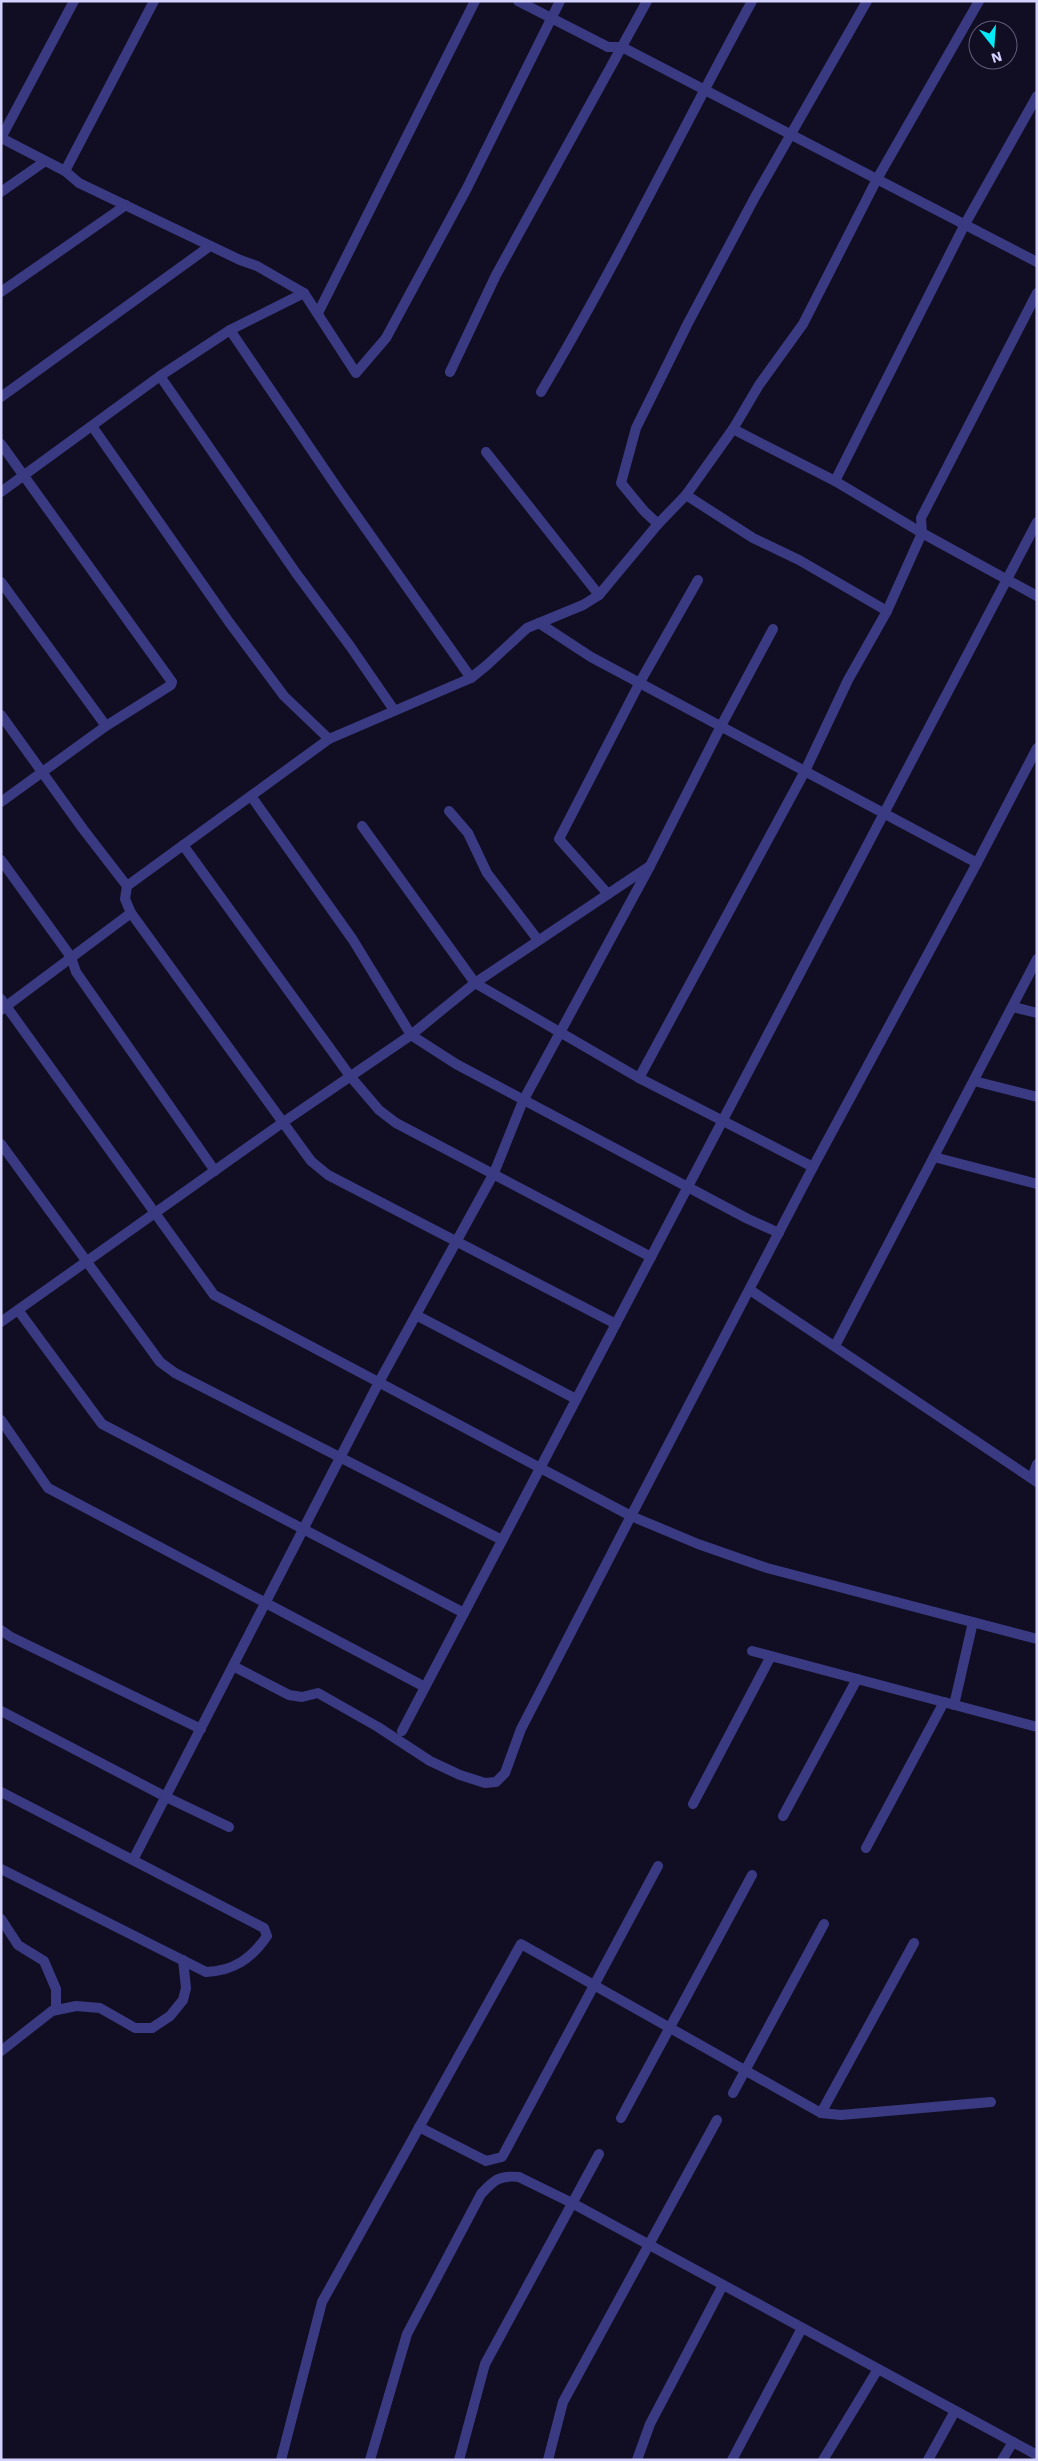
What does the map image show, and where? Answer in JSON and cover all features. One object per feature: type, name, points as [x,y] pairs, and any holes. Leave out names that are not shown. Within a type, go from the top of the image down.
[{"type":"street","points":[[74,1],[1,138],[64,171],[79,183],[210,246],[257,266],[304,293],[356,373],[386,338],[467,188],[560,1]]},
{"type":"street","points":[[64,171],[154,1]]},
{"type":"street","points":[[318,313],[475,1]]},
{"type":"street","points":[[518,1],[608,47],[622,47],[704,88],[791,136],[1037,262]]},
{"type":"street","points":[[450,372],[496,275],[647,1]]},
{"type":"street","points":[[541,392],[642,212],[704,88],[752,1]]},
{"type":"street","points":[[658,524],[644,511],[622,483],[636,428],[746,214],[867,1]]},
{"type":"street","points":[[616,1324],[328,1175],[311,1161],[131,913],[125,899],[127,886],[329,739],[471,678],[527,628],[584,605],[599,594],[658,524],[686,495],[733,429],[759,385],[803,324],[877,179],[979,1]]},
{"type":"street","points":[[835,481],[965,224],[1037,96]]},
{"type":"street","points":[[1,192],[44,162]]},
{"type":"street","points":[[1,292],[126,205]]},
{"type":"street","points":[[1,397],[210,246]]},
{"type":"street","points":[[1,492],[160,376],[230,330],[304,293]]},
{"type":"street","points":[[639,1078],[805,771],[848,680],[887,611],[922,533],[921,518],[1037,294]]},
{"type":"street","points":[[230,330],[340,492],[471,678]]},
{"type":"street","points":[[160,376],[296,573],[394,710]]},
{"type":"street","points":[[92,426],[229,622],[284,696],[329,739]]},
{"type":"street","points":[[733,429],[835,481],[922,533],[1037,596]]},
{"type":"street","points":[[1,444],[171,680],[170,685],[106,726],[44,773],[1,802]]},
{"type":"street","points":[[486,452],[599,594]]},
{"type":"street","points":[[686,495],[753,538],[798,560],[887,611]]},
{"type":"street","points":[[402,1731],[1037,522]]},
{"type":"street","points":[[608,894],[559,839],[640,682],[698,580]]},
{"type":"street","points":[[1,582],[106,726]]},
{"type":"street","points":[[539,622],[591,657],[978,863]]},
{"type":"street","points":[[133,1860],[379,1382],[494,1174],[523,1101],[650,866],[773,628]]},
{"type":"street","points":[[1,715],[83,829],[127,886]]},
{"type":"street","points":[[233,1666],[289,1695],[302,1697],[318,1693],[378,1727],[430,1761],[485,1783],[496,1782],[505,1773],[521,1729],[630,1516],[813,1167],[978,863],[1037,748]]},
{"type":"street","points":[[251,796],[353,940],[411,1035],[456,1064],[523,1101],[780,1233]]},
{"type":"street","points":[[449,811],[468,833],[487,873],[538,940]]},
{"type":"street","points":[[362,826],[475,983],[559,1034],[639,1078],[813,1167]]},
{"type":"street","points":[[183,844],[350,1076],[379,1110],[396,1123],[651,1257]]},
{"type":"street","points":[[1,860],[71,957],[76,972],[215,1171]]},
{"type":"street","points":[[1,1322],[282,1123],[411,1035],[475,983],[650,866]]},
{"type":"street","points":[[131,913],[3,1005],[214,1295],[541,1467],[630,1516],[698,1544],[767,1568],[1037,1639]]},
{"type":"street","points":[[835,1346],[1037,959]]},
{"type":"street","points":[[1013,1007],[1037,1013]]},
{"type":"street","points":[[974,1081],[1037,1096]]},
{"type":"street","points":[[1,1144],[160,1362],[174,1373],[502,1540]]},
{"type":"street","points":[[934,1157],[1037,1184]]},
{"type":"street","points":[[750,1290],[1034,1480],[1037,1464]]},
{"type":"street","points":[[18,1310],[102,1424],[464,1613]]},
{"type":"street","points":[[416,1315],[576,1399]]},
{"type":"street","points":[[1,1420],[48,1488],[425,1687]]},
{"type":"street","points":[[866,1848],[949,1704],[973,1622]]},
{"type":"street","points":[[1,1630],[11,1638],[201,1729]]},
{"type":"street","points":[[752,1652],[1037,1727]]},
{"type":"street","points":[[693,1804],[771,1656]]},
{"type":"street","points":[[783,1816],[857,1679]]},
{"type":"street","points":[[1,1711],[166,1797],[229,1827]]},
{"type":"street","points":[[1,1792],[264,1928],[267,1936],[257,1951],[235,1967],[227,1970],[206,1972],[1,1869]]},
{"type":"street","points":[[419,2127],[486,2161],[502,2157],[658,1866]]},
{"type":"street","points":[[621,2118],[752,1875]]},
{"type":"street","points":[[1,1919],[18,1945],[44,1961],[56,1989],[56,2010]]},
{"type":"street","points":[[732,2093],[824,1924]]},
{"type":"street","points":[[822,2113],[914,1943]]},
{"type":"street","points":[[281,2460],[322,2302],[521,1944],[822,2113],[841,2115],[991,2102]]},
{"type":"street","points":[[1,2050],[56,2010],[76,2006],[100,2008],[135,2028],[152,2028],[170,2016],[182,2000],[186,1988],[183,1960]]},
{"type":"street","points":[[548,2460],[563,2402],[651,2244],[717,2120]]},
{"type":"street","points":[[459,2460],[484,2364],[600,2154]]},
{"type":"street","points":[[370,2460],[407,2334],[481,2194],[496,2178],[519,2177],[651,2244],[802,2328],[1037,2454]]},
{"type":"street","points":[[637,2460],[650,2424],[723,2285]]},
{"type":"street","points":[[732,2460],[802,2328]]},
{"type":"street","points":[[823,2460],[878,2369]]},
{"type":"street","points":[[928,2460],[955,2411]]},
{"type":"street","points":[[1002,2460],[1013,2442]]}]
